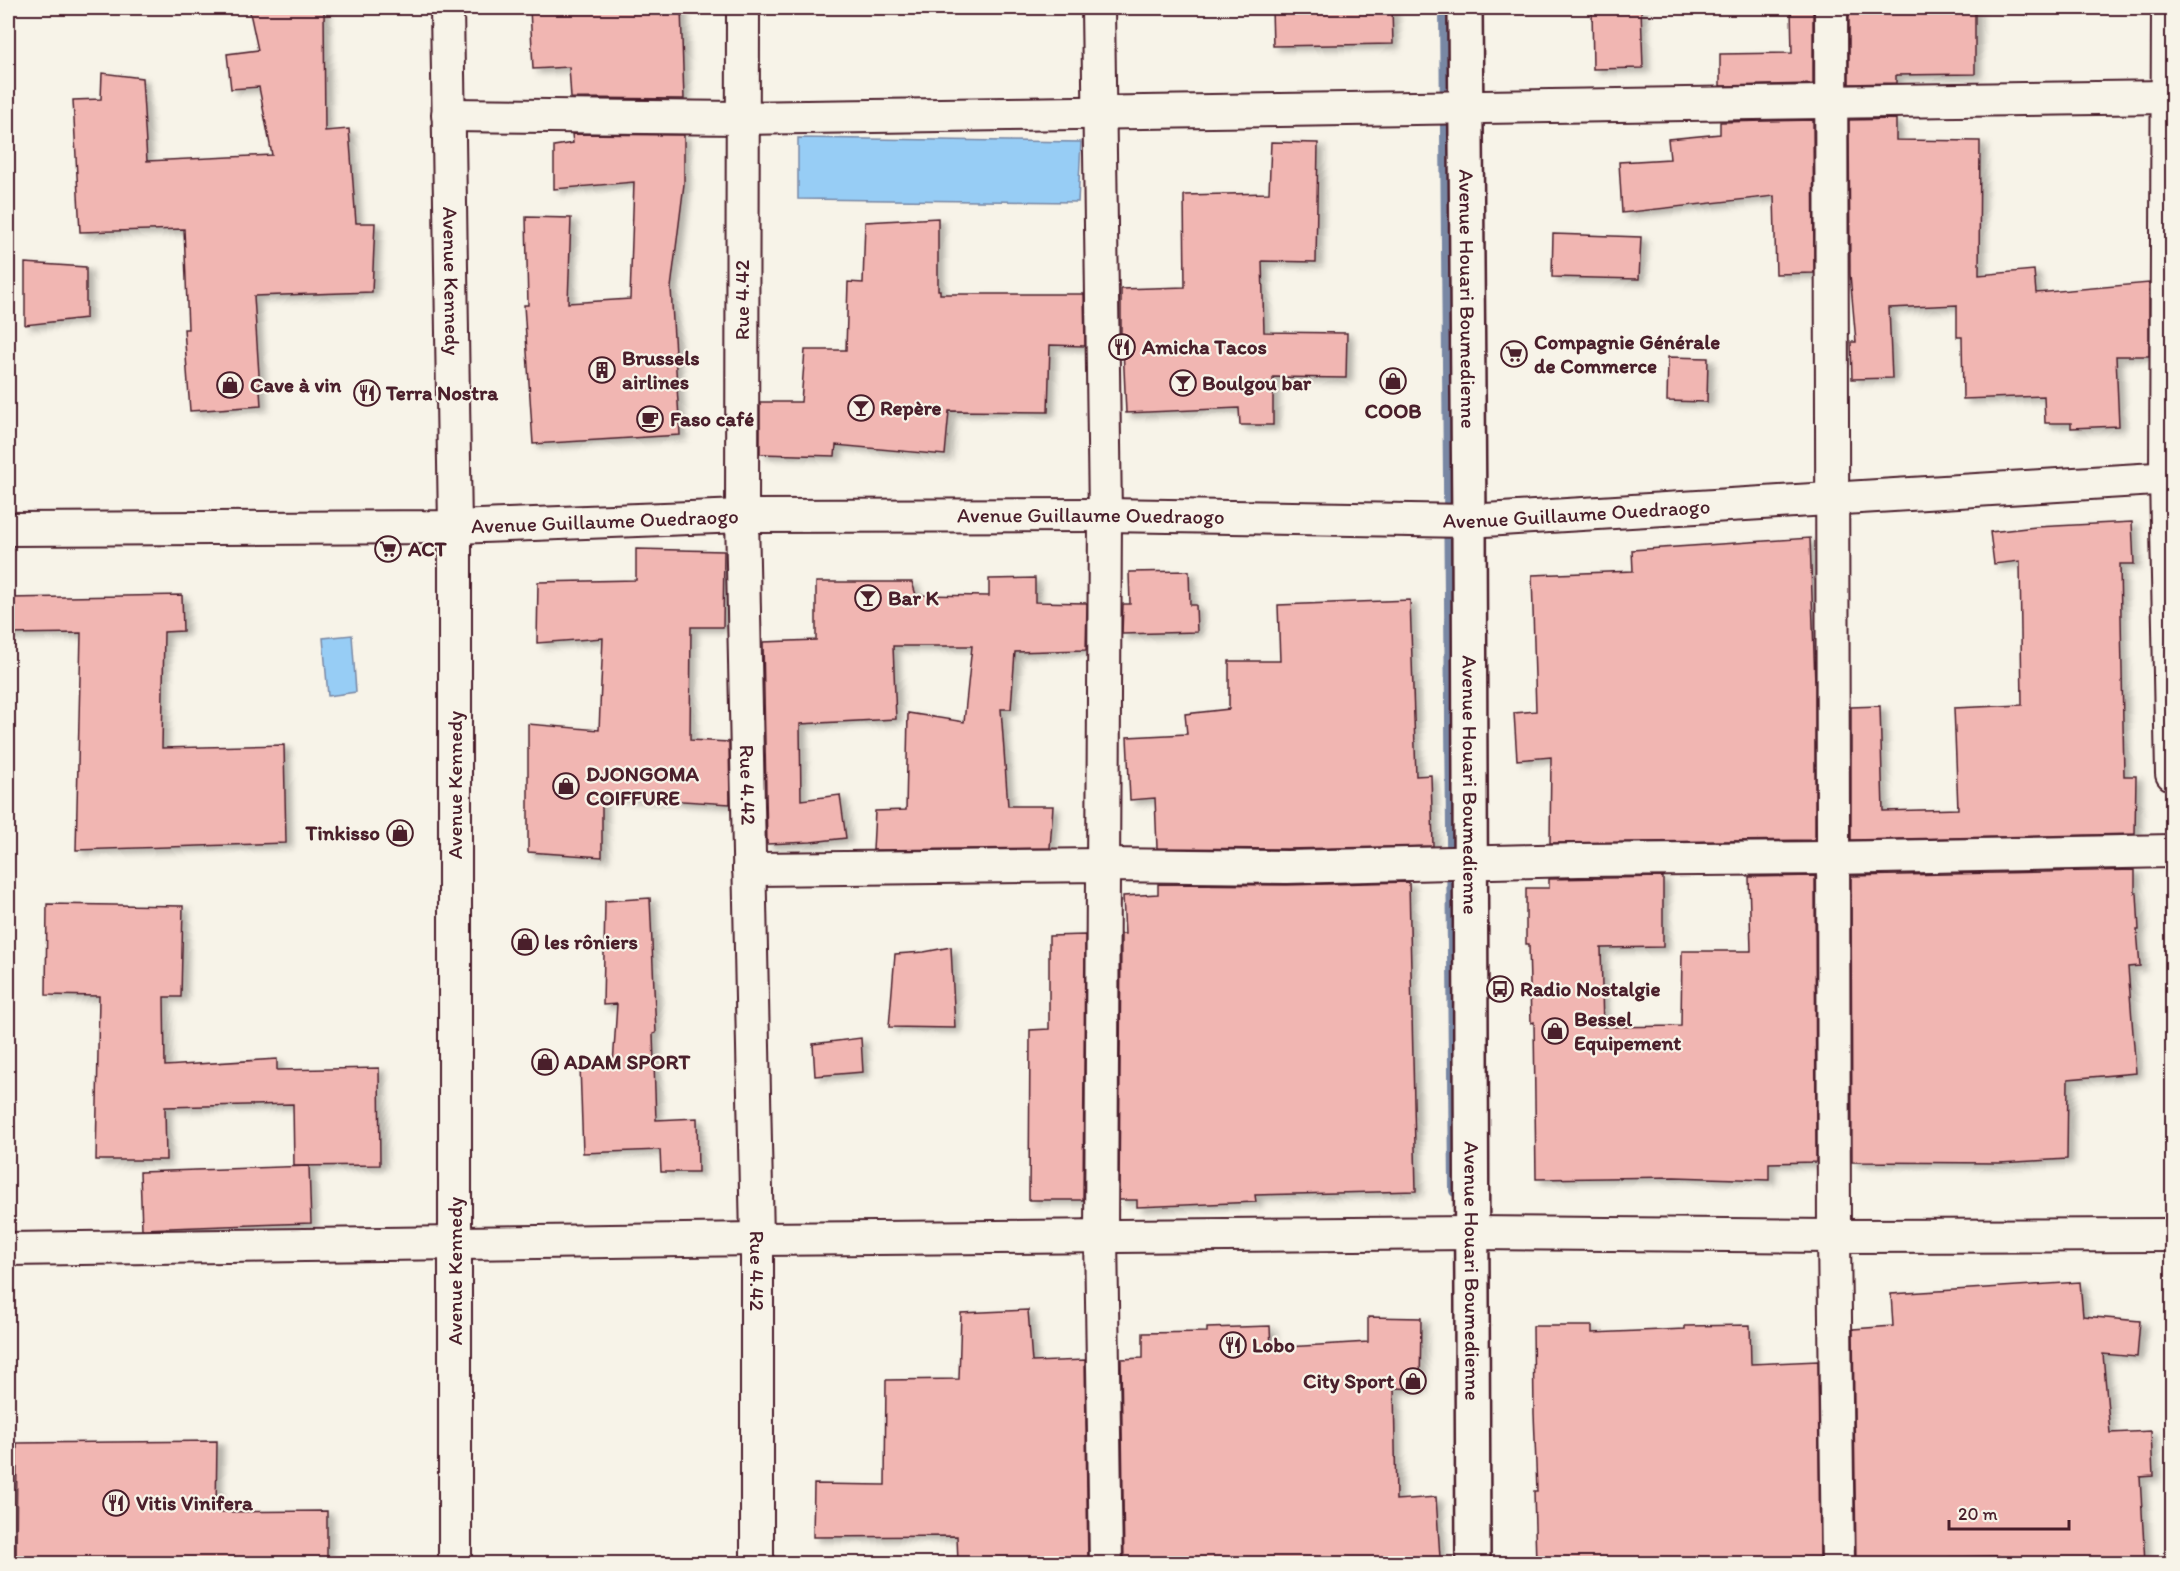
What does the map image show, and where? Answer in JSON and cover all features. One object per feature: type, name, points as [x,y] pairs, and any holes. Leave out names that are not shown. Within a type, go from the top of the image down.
[{"type":"main road","name":"Avenue Houari Boumedienne","points":[[1465,8],[1473,1563]]},
{"type":"street","name":"Avenue Kennedy","points":[[447,8],[455,527],[455,1563]]},
{"type":"street","name":"Rue 4.42","points":[[743,8],[742,516],[757,1239],[757,1563]]},
{"type":"street","points":[[1098,8],[1105,515],[1101,1236],[1106,1563]]},
{"type":"street","points":[[1830,8],[1830,498],[1838,1563]]},
{"type":"street","points":[[2168,8],[2172,774]]},
{"type":"street","points":[[448,116],[742,118],[2168,97]]},
{"type":"street","name":"Avenue Guillaume Ouedraogo","points":[[8,529],[455,527],[742,516],[1105,515],[1469,521],[2169,478]]},
{"type":"street","points":[[749,869],[1103,865],[1287,867],[1580,860],[2172,852]]},
{"type":"street","points":[[8,1249],[757,1239],[1472,1233],[1834,1236],[2172,1235]]},
{"type":"water","points":[[798,138],[1081,142],[1078,202],[798,199]]},
{"type":"water","points":[[352,635],[356,692],[328,696],[323,638]]},
{"type":"building","points":[[249,8],[324,8],[325,131],[349,129],[356,223],[375,223],[372,292],[254,296],[261,406],[190,411],[184,329],[188,329],[184,229],[80,232],[73,100],[101,99],[102,73],[142,78],[147,161],[272,155],[259,87],[231,89],[227,54],[258,50]]},
{"type":"building","points":[[530,8],[681,8],[684,99],[571,98],[569,67],[533,69]]},
{"type":"building","points":[[1272,8],[1392,8],[1393,44],[1273,46]]},
{"type":"building","points":[[1592,8],[1641,8],[1643,68],[1593,69]]},
{"type":"building","points":[[1791,8],[1813,8],[1813,84],[1720,86],[1720,54],[1792,53]]},
{"type":"building","points":[[1849,8],[1975,8],[1975,74],[1896,75],[1896,83],[1849,84]]},
{"type":"building","points":[[1896,119],[1896,140],[1980,141],[1979,275],[2034,270],[2036,293],[2149,283],[2149,356],[2116,356],[2119,426],[2071,428],[2071,423],[2045,423],[2044,396],[1963,399],[1962,337],[1957,337],[1957,305],[1889,308],[1892,378],[1852,379],[1851,342],[1856,342],[1850,274],[1849,120]]},
{"type":"building","points":[[1813,120],[1814,273],[1776,274],[1774,196],[1622,213],[1619,162],[1670,159],[1668,139],[1720,134],[1720,122]]},
{"type":"building","points":[[572,134],[684,135],[684,184],[671,288],[680,435],[533,444],[524,305],[528,305],[526,217],[571,218],[568,303],[630,299],[634,182],[554,189],[554,146],[573,143]]},
{"type":"building","points":[[1271,142],[1318,143],[1316,262],[1262,261],[1264,332],[1347,333],[1346,378],[1273,377],[1273,425],[1240,425],[1239,408],[1126,413],[1123,347],[1121,347],[1121,289],[1185,287],[1184,195],[1269,193]]},
{"type":"building","points":[[938,218],[938,290],[940,294],[1084,294],[1085,346],[1050,345],[1048,412],[949,411],[945,455],[836,445],[835,456],[760,454],[760,402],[801,402],[805,350],[846,350],[848,282],[863,283],[865,222]]},
{"type":"building","points":[[1553,234],[1641,237],[1639,279],[1552,277]]},
{"type":"building","points":[[25,263],[86,267],[86,318],[25,325]]},
{"type":"building","points":[[1668,357],[1708,358],[1707,402],[1667,401]]},
{"type":"building","points":[[2132,522],[2134,564],[2120,564],[2124,776],[2136,776],[2135,834],[1851,840],[1851,707],[1880,706],[1883,811],[1958,809],[1954,708],[2022,705],[2020,561],[1994,564],[1990,532]]},
{"type":"building","points":[[1810,538],[1815,683],[1815,840],[1550,843],[1551,757],[1517,760],[1514,713],[1536,711],[1532,575],[1633,571],[1632,550]]},
{"type":"building","points":[[636,549],[724,551],[723,627],[691,627],[690,740],[729,742],[730,804],[602,796],[602,857],[528,852],[528,724],[599,730],[603,638],[537,643],[538,582],[636,580]]},
{"type":"building","points":[[1189,571],[1190,605],[1196,605],[1197,632],[1122,634],[1123,604],[1130,604],[1129,572]]},
{"type":"building","points":[[1035,578],[1035,602],[1087,603],[1086,650],[1015,652],[1011,709],[1001,709],[1008,806],[1053,806],[1050,848],[873,850],[875,811],[906,810],[908,713],[964,722],[972,646],[893,646],[896,719],[800,724],[801,800],[840,795],[846,838],[767,844],[763,642],[816,640],[816,582],[912,582],[916,595],[989,596],[989,579]]},
{"type":"building","points":[[182,595],[183,631],[164,632],[162,748],[284,745],[286,843],[76,850],[81,633],[8,634],[8,598]]},
{"type":"building","points":[[1410,600],[1416,776],[1431,775],[1433,846],[1287,849],[1157,848],[1155,798],[1130,800],[1127,737],[1187,734],[1185,714],[1229,709],[1229,661],[1280,661],[1278,605]]},
{"type":"building","points":[[2135,870],[2140,966],[2128,967],[2136,1073],[2068,1079],[2067,1159],[2000,1163],[1852,1162],[1851,876]]},
{"type":"building","points":[[1815,876],[1816,1162],[1769,1163],[1769,1180],[1674,1177],[1536,1179],[1534,1022],[1531,1023],[1529,944],[1526,944],[1526,888],[1549,888],[1549,879],[1663,877],[1663,947],[1601,948],[1603,1027],[1681,1026],[1682,951],[1751,951],[1749,877]]},
{"type":"building","points":[[1409,882],[1416,1191],[1255,1195],[1256,1202],[1137,1207],[1137,1200],[1119,1200],[1121,934],[1125,934],[1123,896],[1158,894],[1158,884],[1287,885]]},
{"type":"building","points":[[650,898],[656,1033],[653,1034],[656,1120],[697,1118],[698,1172],[661,1172],[660,1150],[583,1153],[580,1066],[613,1065],[617,1004],[603,1005],[605,901]]},
{"type":"building","points":[[47,904],[183,906],[181,997],[164,997],[165,1066],[277,1059],[277,1070],[379,1068],[380,1165],[294,1166],[293,1104],[165,1107],[166,1160],[96,1160],[99,996],[46,995]]},
{"type":"building","points":[[1085,935],[1083,1200],[1029,1200],[1030,1030],[1049,1029],[1049,936]]},
{"type":"building","points":[[951,947],[955,1028],[889,1027],[895,954]]},
{"type":"building","points":[[861,1038],[863,1072],[815,1076],[813,1044]]},
{"type":"building","points":[[309,1166],[311,1223],[142,1229],[140,1172]]},
{"type":"building","points":[[2080,1282],[2083,1316],[2140,1321],[2137,1357],[2103,1354],[2110,1433],[2151,1431],[2153,1476],[2140,1477],[2145,1563],[1999,1563],[1999,1556],[1951,1557],[1911,1563],[1882,1563],[1882,1560],[1856,1563],[1853,1329],[1893,1326],[1891,1294]]},
{"type":"building","points":[[1028,1310],[1032,1362],[1085,1360],[1088,1563],[958,1563],[957,1536],[813,1537],[814,1484],[885,1485],[886,1380],[959,1379],[961,1313]]},
{"type":"building","points":[[1368,1317],[1421,1318],[1420,1389],[1394,1388],[1396,1500],[1436,1497],[1440,1557],[1397,1560],[1397,1563],[1124,1563],[1121,1359],[1143,1358],[1143,1333],[1207,1332],[1207,1328],[1270,1326],[1271,1348],[1368,1342]]},
{"type":"building","points":[[1750,1325],[1751,1364],[1818,1361],[1820,1563],[1536,1563],[1534,1491],[1537,1491],[1533,1326],[1592,1326],[1592,1333],[1685,1329],[1685,1326]]},
{"type":"building","name":"Vitis Vinifera","points":[[217,1441],[216,1512],[327,1511],[327,1563],[16,1563],[17,1443]]},
{"type":"waterway","points":[[1445,8],[1455,1191]]},
{"type":"place","name":"Amicha Tacos","points":[[1122,347]]},
{"type":"place","name":"Compagnie Générale de Commerce","points":[[1514,354]]},
{"type":"place","name":"Brussels airlines","points":[[602,370]]},
{"type":"place","name":"COOB","points":[[1393,381]]},
{"type":"place","name":"Boulgou bar","points":[[1183,383]]},
{"type":"place","name":"Cave à vin","points":[[230,385]]},
{"type":"place","name":"Terra Nostra","points":[[367,393]]},
{"type":"place","name":"Repère","points":[[861,408]]},
{"type":"place","name":"Faso café","points":[[650,419]]},
{"type":"place","name":"ACT","points":[[388,549]]},
{"type":"place","name":"Bar K","points":[[868,598]]},
{"type":"place","name":"DJONGOMA COIFFURE","points":[[566,786]]},
{"type":"place","name":"Tinkisso","points":[[400,833]]},
{"type":"place","name":"les rôniers","points":[[525,942]]},
{"type":"place","name":"Radio Nostalgie","points":[[1500,989]]},
{"type":"place","name":"Bessel Equipement","points":[[1555,1031]]},
{"type":"place","name":"ADAM SPORT","points":[[545,1062]]},
{"type":"place","name":"Lobo","points":[[1233,1345]]},
{"type":"place","name":"City Sport","points":[[1413,1381]]},
{"type":"place","name":"Vitis Vinifera","points":[[116,1503]]}]
